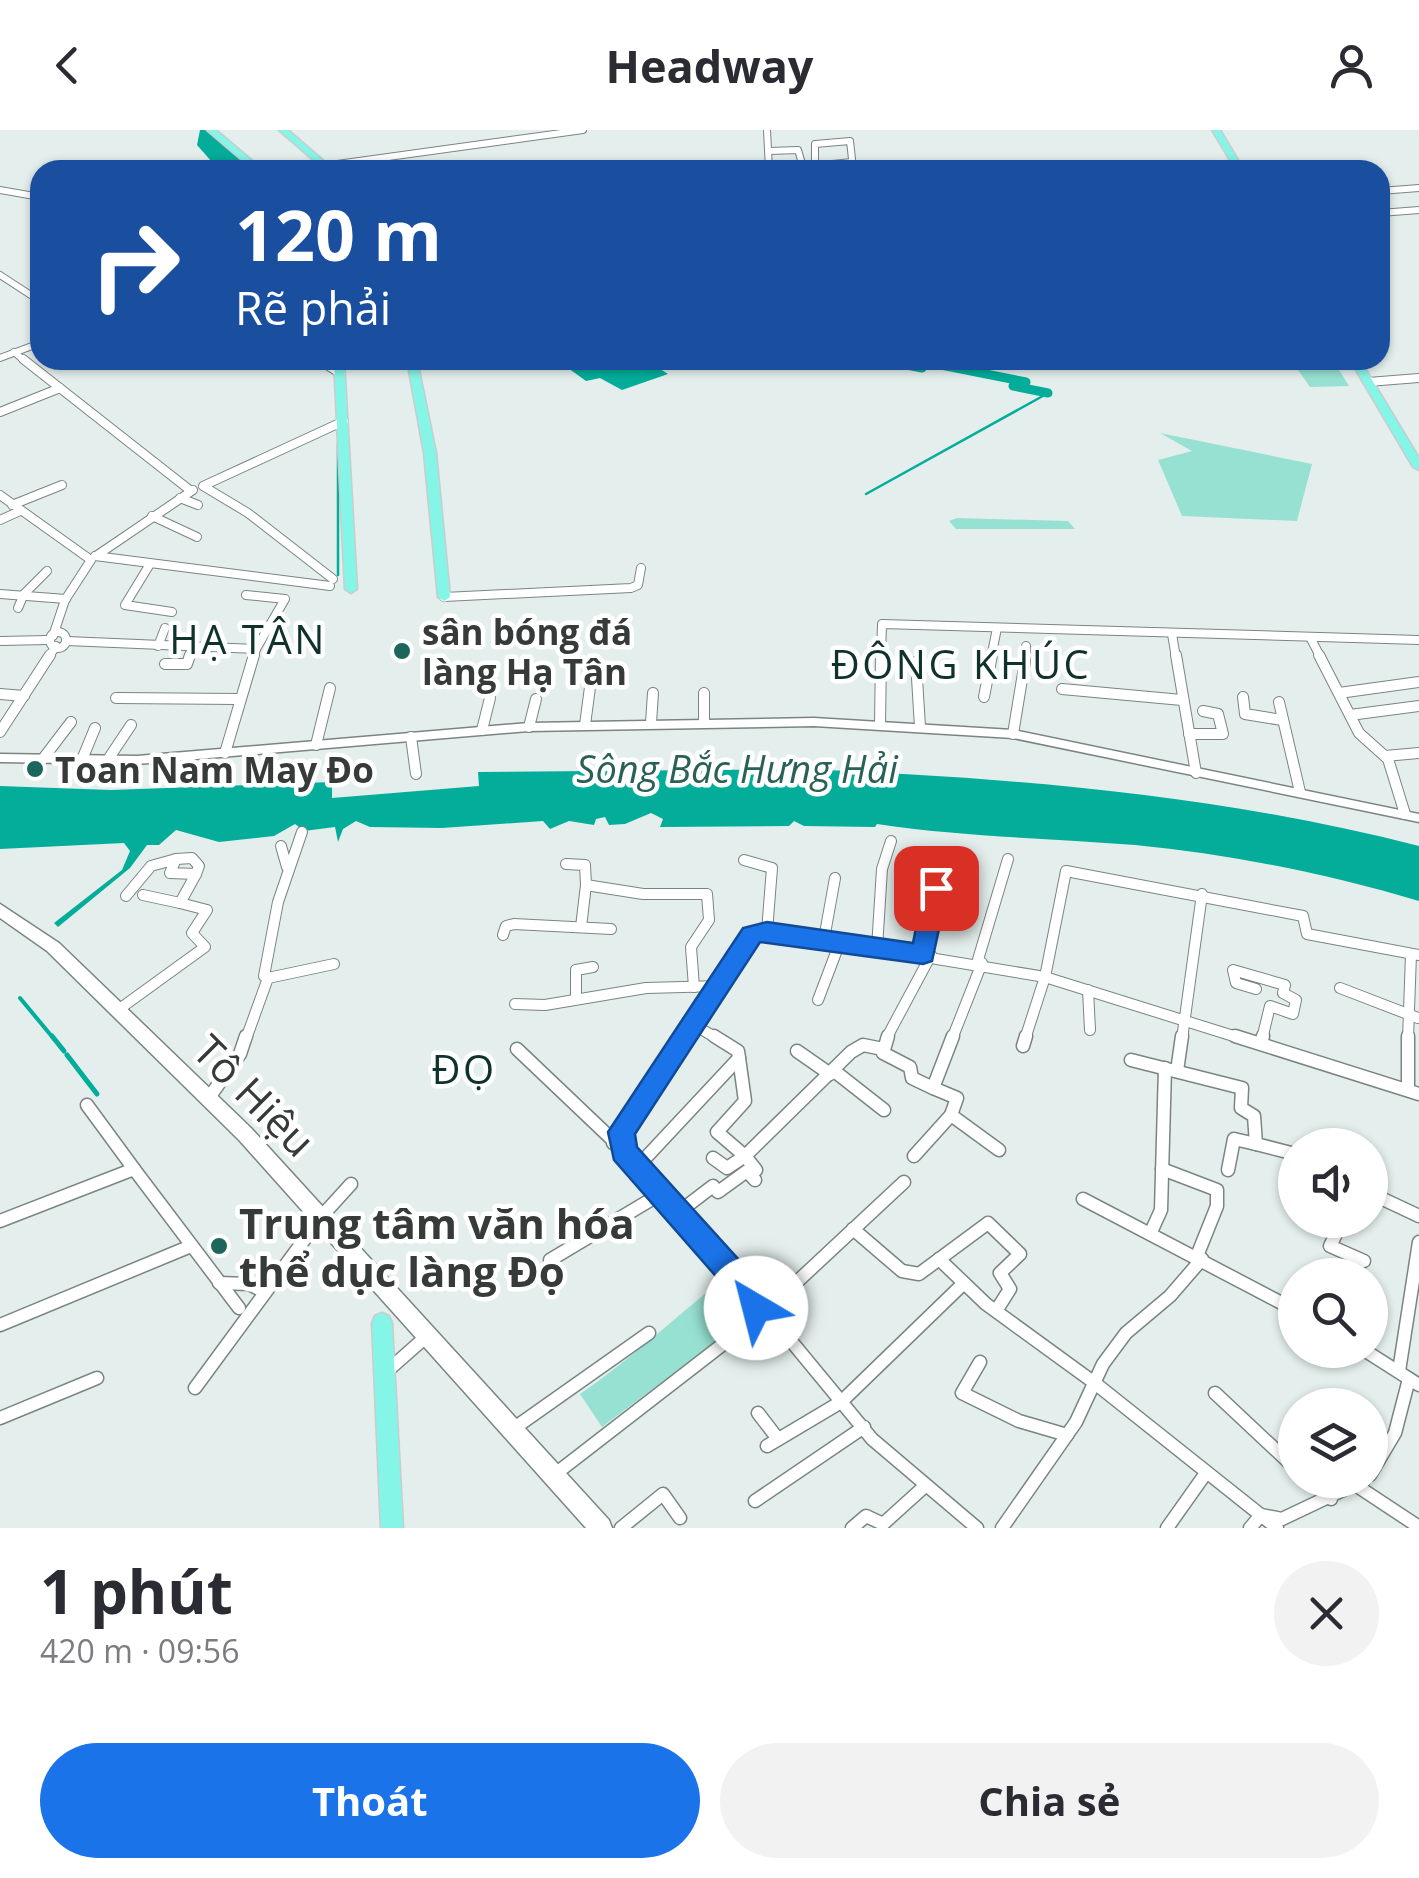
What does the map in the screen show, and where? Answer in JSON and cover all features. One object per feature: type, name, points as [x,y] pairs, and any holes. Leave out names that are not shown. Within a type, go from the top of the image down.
[{"type":"main road","points":[[211,130],[246,160]]},
{"type":"main road","points":[[283,130],[319,160]]},
{"type":"main road","points":[[1216,130],[1234,160]]},
{"type":"main road","points":[[340,370],[351,589]]},
{"type":"main road","points":[[414,370],[430,453],[444,597]]},
{"type":"main road","points":[[1360,370],[1419,467]]},
{"type":"main road","name":"Tô Hiệu","points":[[0,910],[53,947],[208,1099],[321,1217],[601,1528]]},
{"type":"main road","points":[[382,1323],[392,1528]]},
{"type":"street","points":[[382,160],[583,130]]},
{"type":"street","points":[[767,130],[770,160]]},
{"type":"street","points":[[815,160],[815,144],[850,142],[850,160]]},
{"type":"street","points":[[824,148],[851,147]]},
{"type":"street","points":[[770,150],[798,150],[797,160]]},
{"type":"street","points":[[1390,190],[1419,188]]},
{"type":"street","points":[[0,190],[30,195]]},
{"type":"street","points":[[1390,212],[1419,210]]},
{"type":"street","points":[[0,275],[30,294]]},
{"type":"street","points":[[0,358],[30,346]]},
{"type":"street","points":[[15,350],[30,363]]},
{"type":"street","points":[[39,370],[192,491]]},
{"type":"street","points":[[1368,382],[1419,378]]},
{"type":"street","points":[[0,412],[60,388]]},
{"type":"street","points":[[0,732],[52,641],[66,599],[93,558],[192,491],[344,421]]},
{"type":"street","points":[[0,520],[62,485]]},
{"type":"street","points":[[0,494],[70,552],[93,558],[331,582],[248,513],[203,486]]},
{"type":"street","points":[[180,498],[198,505]]},
{"type":"street","points":[[152,516],[197,536]]},
{"type":"street","points":[[150,564],[124,605],[172,612]]},
{"type":"street","points":[[444,597],[631,588],[638,585],[641,568]]},
{"type":"street","points":[[21,603],[47,572]]},
{"type":"street","points":[[0,594],[21,603],[66,599]]},
{"type":"street","points":[[225,752],[256,649],[285,598],[246,595]]},
{"type":"street","points":[[880,725],[882,624],[996,628],[1024,624],[1172,634],[1419,640]]},
{"type":"street","points":[[158,646],[166,628]]},
{"type":"street","points":[[984,697],[996,628]]},
{"type":"street","points":[[1172,634],[1196,774]]},
{"type":"street","points":[[0,641],[52,641],[64,635],[67,641],[256,649]]},
{"type":"street","points":[[1311,639],[1359,733],[1385,756],[1412,816]]},
{"type":"street","points":[[9,652],[17,642]]},
{"type":"street","points":[[1013,734],[1024,685],[1026,646]]},
{"type":"street","points":[[165,664],[187,664],[194,648]]},
{"type":"street","points":[[916,662],[917,694],[923,708],[920,727]]},
{"type":"street","points":[[584,726],[592,672]]},
{"type":"street","points":[[1338,693],[1419,682]]},
{"type":"street","points":[[316,745],[330,688]]},
{"type":"street","points":[[1062,689],[1182,700]]},
{"type":"street","points":[[651,723],[653,693]]},
{"type":"street","points":[[704,693],[704,721]]},
{"type":"street","points":[[0,694],[24,696]]},
{"type":"street","points":[[1243,696],[1245,714],[1282,720]]},
{"type":"street","points":[[116,698],[238,699]]},
{"type":"street","points":[[482,730],[490,698]]},
{"type":"street","points":[[530,727],[536,698]]},
{"type":"street","points":[[1279,702],[1299,774],[1300,792]]},
{"type":"street","points":[[1350,715],[1419,706]]},
{"type":"street","points":[[1189,734],[1223,734],[1218,714],[1203,711]]},
{"type":"street","points":[[0,758],[106,761],[530,727],[704,721],[880,725],[1013,734],[1412,816]]},
{"type":"street","points":[[42,760],[71,722]]},
{"type":"street","points":[[106,761],[131,725]]},
{"type":"street","points":[[81,762],[94,728]]},
{"type":"street","points":[[410,737],[416,774]]},
{"type":"street","points":[[1385,756],[1419,753]]},
{"type":"street","points":[[268,978],[264,976],[270,939],[287,868],[302,832]]},
{"type":"street","points":[[876,948],[882,869],[891,841]]},
{"type":"street","points":[[281,846],[287,868]]},
{"type":"street","points":[[126,896],[151,866],[176,859],[170,872],[196,874],[180,904]]},
{"type":"street","points":[[932,1088],[979,963],[1008,859]]},
{"type":"street","points":[[744,860],[772,868],[767,931]]},
{"type":"street","points":[[914,1156],[951,1115],[957,1098],[912,1078],[910,1067],[883,1054],[883,1049],[927,955],[942,863]]},
{"type":"street","points":[[566,864],[585,865],[581,927]]},
{"type":"street","points":[[620,1142],[752,935],[767,931],[1046,977],[1413,1092],[1405,1048],[1417,1018],[1415,954],[1307,934],[1303,916],[1066,871],[1046,977],[1023,1046]]},
{"type":"street","points":[[824,939],[835,878]]},
{"type":"street","points":[[586,885],[710,896],[709,920],[691,947],[694,987]]},
{"type":"street","points":[[118,1010],[205,947],[192,933],[207,910],[143,894]]},
{"type":"street","points":[[1151,1232],[1160,1210],[1171,1069],[1186,1019],[1188,968],[1202,894]]},
{"type":"street","points":[[503,934],[506,926],[514,924],[611,928]]},
{"type":"street","points":[[818,1000],[840,942]]},
{"type":"street","points":[[268,978],[334,964]]},
{"type":"street","points":[[576,999],[576,970],[593,967]]},
{"type":"street","points":[[1256,989],[1236,983],[1233,970],[1284,986],[1282,994],[1296,1000],[1293,1014],[1270,1006],[1261,1044]]},
{"type":"street","points":[[208,1099],[240,1054],[268,978]]},
{"type":"street","points":[[516,1004],[545,1005],[646,988],[720,986]]},
{"type":"street","points":[[1340,988],[1417,1018]]},
{"type":"street","points":[[1088,990],[1090,1030]]},
{"type":"street","points":[[679,1212],[713,1186],[718,1192],[747,1171],[756,1175],[745,1156],[716,1132],[745,1101],[738,1051],[696,1026]]},
{"type":"street","points":[[713,1158],[728,1168],[863,1044],[883,1049]]},
{"type":"street","points":[[517,1049],[620,1142],[864,1427],[925,1486],[977,1528]]},
{"type":"street","points":[[797,1051],[884,1110]]},
{"type":"street","points":[[639,1165],[738,1058]]},
{"type":"street","points":[[1131,1060],[1242,1088],[1241,1108],[1254,1116],[1256,1144]]},
{"type":"street","points":[[87,1105],[238,1308]]},
{"type":"street","points":[[951,1115],[1000,1150]]},
{"type":"street","points":[[1228,1170],[1234,1138],[1278,1150]]},
{"type":"street","points":[[0,1220],[134,1169]]},
{"type":"street","points":[[1002,1528],[1067,1435],[1096,1384],[1102,1364],[1126,1333],[1170,1296],[1200,1257],[1217,1190],[1162,1169]]},
{"type":"street","points":[[553,1476],[764,1309],[904,1182]]},
{"type":"street","points":[[195,1388],[321,1217],[351,1184]]},
{"type":"street","points":[[550,1260],[662,1192]]},
{"type":"street","points":[[1083,1199],[1278,1301]]},
{"type":"street","points":[[1388,1201],[1419,1216]]},
{"type":"street","points":[[853,1229],[902,1271],[919,1274],[988,1223],[1020,1254],[1000,1273],[1010,1289],[996,1312]]},
{"type":"street","points":[[1334,1238],[1330,1246],[1357,1258]]},
{"type":"street","points":[[1388,1444],[1395,1433],[1409,1378],[1419,1242]]},
{"type":"street","points":[[0,1325],[191,1246]]},
{"type":"street","points":[[939,1258],[996,1312],[1096,1384],[1206,1472],[1255,1522],[1276,1528]]},
{"type":"street","points":[[219,1282],[250,1284],[265,1292]]},
{"type":"street","points":[[758,1413],[772,1442],[841,1402],[964,1283]]},
{"type":"street","points":[[513,1429],[558,1394],[623,1358],[649,1333]]},
{"type":"street","points":[[384,1374],[428,1334]]},
{"type":"street","points":[[980,1362],[962,1393],[1018,1421],[1067,1435]]},
{"type":"street","points":[[0,1418],[97,1378]]},
{"type":"street","points":[[1214,1393],[1278,1452]]},
{"type":"street","points":[[755,1501],[864,1427]]},
{"type":"street","points":[[1166,1528],[1206,1472]]},
{"type":"street","points":[[852,1528],[866,1516],[885,1526],[925,1486]]},
{"type":"street","points":[[621,1528],[663,1494],[680,1518]]},
{"type":"street","points":[[1388,1497],[1419,1527]]},
{"type":"street","points":[[1255,1522],[1282,1519],[1331,1499]]},
{"type":"shaded area","points":[[200,130],[211,130],[247,160],[210,160],[197,145]]},
{"type":"shaded area","points":[[571,370],[662,370],[668,374],[622,390],[600,378],[586,381]]},
{"type":"shaded area","points":[[1298,370],[1339,370],[1349,386],[1310,387]]},
{"type":"shaded area","points":[[1160,433],[1312,464],[1297,521],[1182,516],[1158,460],[1192,451]]},
{"type":"shaded area","points":[[949,521],[1068,521],[1075,529],[956,529]]},
{"type":"shaded area","name":"Sông Bắc Hưng Hải","points":[[805,769],[1114,791],[1343,828],[1419,846],[1419,901],[1278,866],[1171,849],[877,824],[804,826],[794,821],[789,826],[660,827],[663,819],[651,813],[625,824],[609,825],[605,817],[596,819],[594,825],[569,821],[550,829],[543,821],[442,828],[370,827],[356,821],[343,829],[338,842],[335,827],[304,831],[295,824],[274,836],[219,842],[176,830],[159,845],[147,845],[130,868],[58,927],[54,923],[122,870],[130,851],[124,843],[0,849],[0,786],[111,790],[332,782],[332,798],[479,786],[478,772]]},
{"type":"shaded area","points":[[722,1280],[736,1297],[713,1314],[724,1329],[748,1312],[745,1303],[750,1311],[748,1317],[602,1427],[580,1394]]},
{"type":"waterway","points":[[966,370],[1026,382]]},
{"type":"waterway","points":[[1013,386],[1048,393]]},
{"type":"waterway","points":[[866,494],[1050,392]]},
{"type":"waterway","points":[[338,444],[338,575]]},
{"type":"waterway","points":[[20,998],[54,1039]]},
{"type":"waterway","points":[[52,1036],[64,1051]]},
{"type":"waterway","points":[[67,1055],[97,1094]]},
{"type":"place","name":"sân bóng đá làng Hạ Tân","points":[[402,651]]},
{"type":"place","name":"Toan Nam May Đo","points":[[35,769]]},
{"type":"place","name":"Trung tâm văn hóa thể dục làng Đọ","points":[[219,1246]]},
{"type":"district","name":"HẠ TÂN","points":[[248,638]]},
{"type":"district","name":"ĐÔNG KHÚC","points":[[961,663]]},
{"type":"district","name":"ĐỌ","points":[[464,1068]]},
{"type":"route","points":[[756,1308],[758,1302],[624,1152],[622,1132],[696,1026],[752,935],[767,931],[923,954],[936,888]]}]
